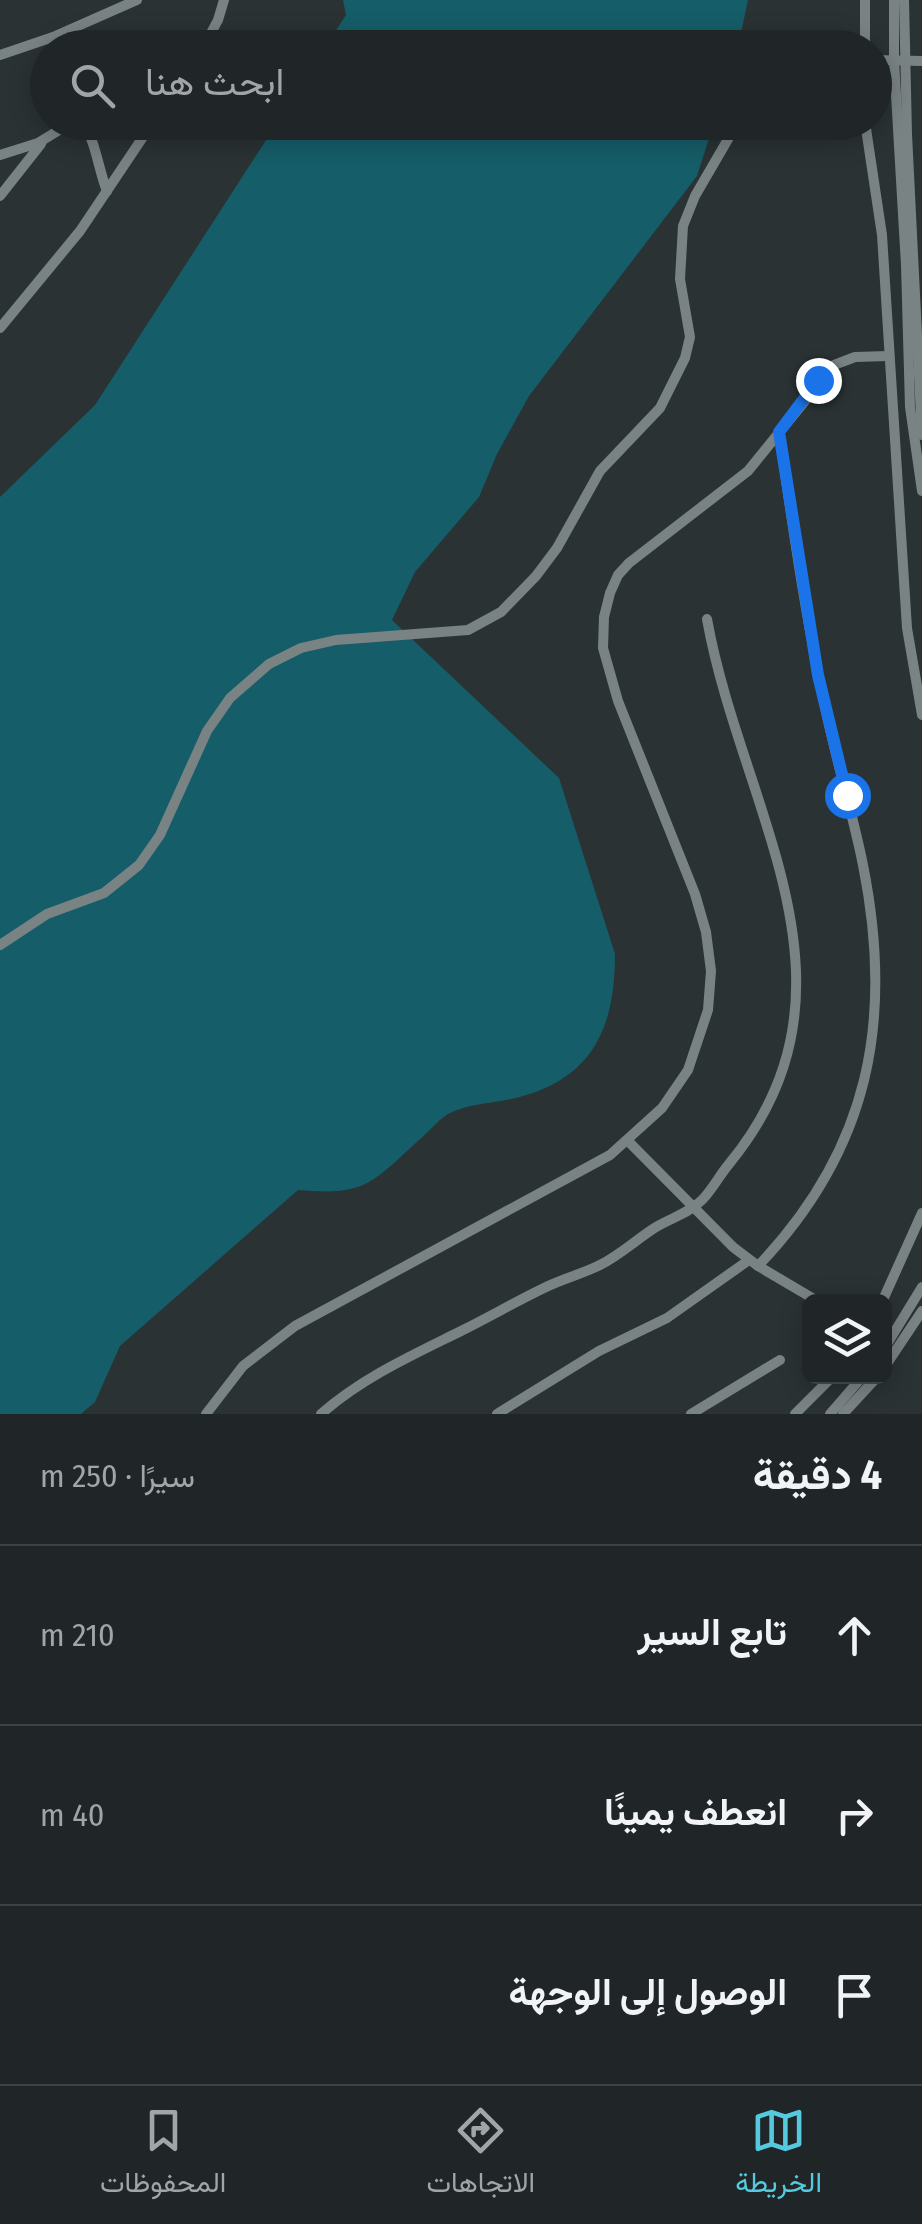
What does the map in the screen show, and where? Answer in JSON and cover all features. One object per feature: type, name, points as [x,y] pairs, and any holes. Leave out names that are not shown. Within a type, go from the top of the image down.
[{"type":"street","points":[[69,30],[137,0]]},
{"type":"street","points":[[213,30],[224,0]]},
{"type":"street","points":[[865,0],[866,30]]},
{"type":"street","points":[[894,0],[922,491]]},
{"type":"street","points":[[899,60],[904,0]]},
{"type":"street","points":[[0,55],[30,45]]},
{"type":"street","points":[[892,60],[922,60]]},
{"type":"street","points":[[0,155],[44,140]]},
{"type":"street","points":[[0,196],[44,140]]},
{"type":"street","points":[[93,140],[107,191]]},
{"type":"street","points":[[0,328],[59,259],[141,140]]},
{"type":"street","points":[[0,945],[30,923],[104,893],[130,874],[160,836],[196,751],[219,711],[242,685],[269,664],[301,648],[336,640],[468,630],[501,612],[536,576],[557,548],[606,463],[660,408],[685,358],[690,337],[680,279],[683,226],[695,196],[728,140]]},
{"type":"street","points":[[868,140],[880,216],[906,628],[922,716]]},
{"type":"street","points":[[206,1414],[243,1366],[295,1326],[591,1168],[662,1108],[688,1070],[703,1030],[710,971],[702,913],[618,701],[603,648],[604,617],[614,584],[624,569],[667,531],[741,478],[834,365],[855,357],[888,356]]},
{"type":"street","points":[[496,1414],[599,1351],[667,1318],[754,1263],[790,1230],[834,1158],[861,1093],[876,1026],[874,951],[864,868],[818,675],[779,432]]},
{"type":"street","points":[[321,1414],[348,1391],[384,1369],[542,1289],[603,1264],[654,1228],[694,1207],[741,1150],[764,1114],[792,1039],[798,988],[796,950],[707,619]]},
{"type":"street","points":[[628,1140],[754,1263],[806,1294]]},
{"type":"street","points":[[886,1294],[922,1212]]},
{"type":"street","points":[[892,1336],[922,1287]]},
{"type":"street","points":[[892,1356],[922,1312]]},
{"type":"street","points":[[691,1414],[780,1360]]},
{"type":"street","points":[[795,1414],[825,1384]]},
{"type":"street","points":[[830,1414],[856,1384]]},
{"type":"street","points":[[843,1414],[871,1384]]},
{"type":"shaded area","points":[[343,0],[748,0],[742,30],[336,30],[346,15]]},
{"type":"shaded area","points":[[266,140],[709,140],[697,176],[529,396],[479,497],[415,572],[392,620],[559,778],[615,954],[610,1005],[594,1047],[564,1078],[542,1089],[448,1114],[366,1184],[338,1191],[298,1190],[120,1346],[95,1402],[81,1414],[0,1414],[0,497],[95,405]]},
{"type":"route","points":[[818,380],[779,432],[818,675],[847,795]]}]
